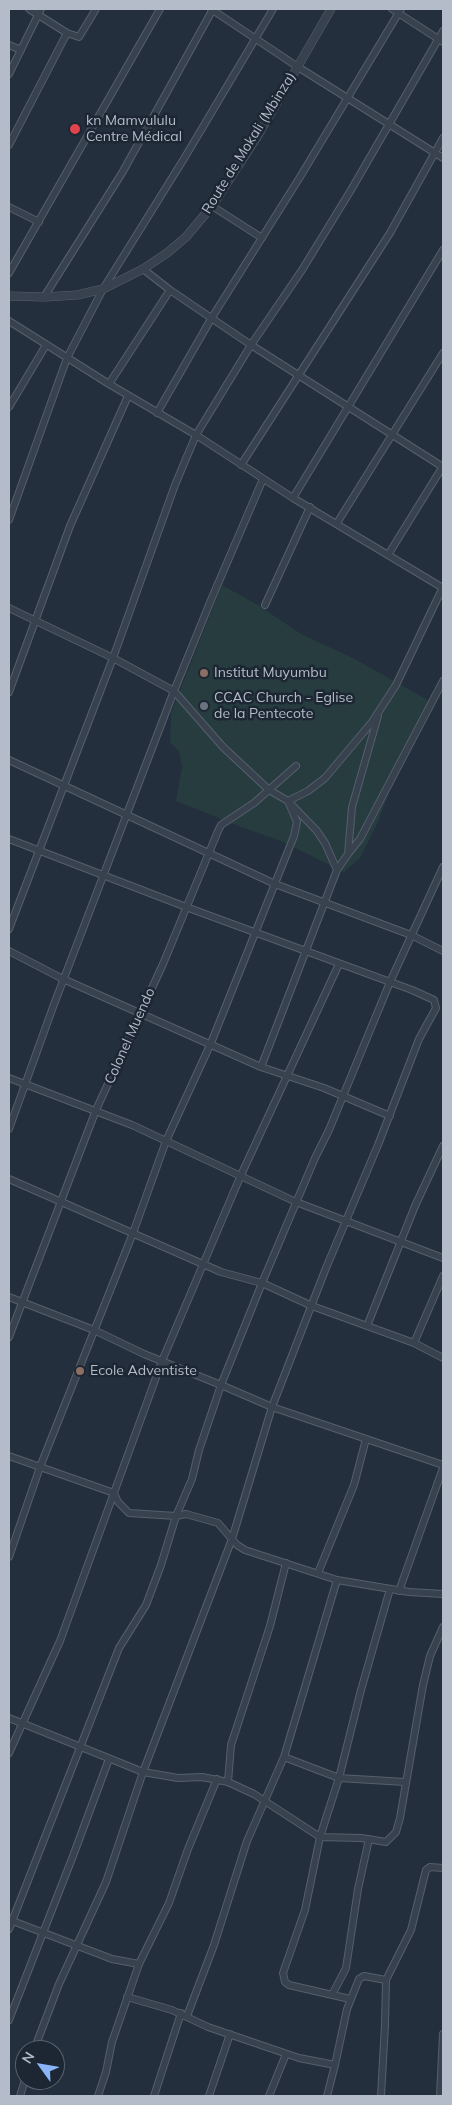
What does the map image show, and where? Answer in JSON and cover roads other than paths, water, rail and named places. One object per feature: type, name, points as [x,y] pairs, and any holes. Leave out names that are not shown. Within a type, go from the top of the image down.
[{"type":"street","points":[[29,9],[40,12],[67,33],[79,37],[96,9]]},
{"type":"street","points":[[9,273],[160,9]]},
{"type":"street","points":[[44,297],[122,173],[212,9],[298,67],[443,158]]},
{"type":"street","points":[[9,520],[67,358],[103,289],[185,157],[273,9]]},
{"type":"street","name":"Route de Mokali (Mbinza)","points":[[9,296],[44,297],[77,295],[103,289],[143,269],[186,237],[212,206],[257,137],[331,9]]},
{"type":"street","points":[[392,9],[400,11],[441,41]]},
{"type":"street","points":[[157,413],[211,319],[400,11]]},
{"type":"street","points":[[9,74],[40,12]]},
{"type":"street","points":[[9,929],[113,658],[175,485],[196,435],[251,345],[302,270],[351,190],[389,123],[441,41],[443,31]]},
{"type":"street","points":[[9,146],[67,33]]},
{"type":"street","points":[[9,46],[21,50]]},
{"type":"street","points":[[241,464],[390,233],[443,138]]},
{"type":"street","points":[[212,206],[262,238]]},
{"type":"street","points":[[9,207],[39,222]]},
{"type":"street","points":[[293,498],[443,250]]},
{"type":"street","points":[[143,269],[211,319],[443,466],[388,556]]},
{"type":"street","points":[[108,384],[170,290]]},
{"type":"street","points":[[9,321],[108,384],[196,435],[293,498],[443,587],[412,656],[380,709],[349,751],[325,778],[308,791],[288,800]]},
{"type":"street","points":[[9,407],[46,345]]},
{"type":"street","points":[[337,523],[443,353]]},
{"type":"street","points":[[9,692],[70,526],[128,396]]},
{"type":"street","points":[[9,1129],[63,979],[174,691],[263,479]]},
{"type":"street","points":[[265,605],[310,507]]},
{"type":"street","points":[[9,608],[113,658],[174,691],[223,747],[269,790],[288,800],[317,831],[325,843],[337,870]]},
{"type":"street","points":[[261,1067],[337,870],[360,839],[443,681]]},
{"type":"street","points":[[348,854],[352,807],[380,709]]},
{"type":"street","points":[[9,760],[275,884],[411,935],[443,951]]},
{"type":"street","name":"Colonel Muendo","points":[[9,1337],[96,1110],[141,1012],[222,825],[236,817],[296,766]]},
{"type":"street","points":[[9,1557],[40,1467],[133,1233],[166,1141],[211,1043],[296,828],[297,822],[288,800]]},
{"type":"street","points":[[9,839],[390,982],[434,1000],[436,1008],[419,1039],[390,1116],[272,1407],[232,1539],[143,1772],[106,1882],[59,1984],[38,2040]]},
{"type":"street","points":[[9,1929],[10,1921],[119,1648],[146,1604],[161,1565],[176,1516],[192,1479],[199,1450],[222,1385],[262,1283],[390,982],[443,867]]},
{"type":"street","points":[[9,950],[63,979],[211,1043],[261,1067],[343,1095],[390,1116]]},
{"type":"street","points":[[9,1752],[60,1641],[162,1361],[241,1175],[339,964]]},
{"type":"street","points":[[9,1078],[96,1110],[346,1223],[443,1258]]},
{"type":"street","points":[[367,1326],[402,1243],[415,1206],[443,1146]]},
{"type":"street","points":[[9,1179],[204,1264],[238,1278],[262,1283],[312,1306],[414,1343],[443,1358]]},
{"type":"street","points":[[414,1343],[443,1276]]},
{"type":"street","points":[[9,1297],[94,1330],[272,1407],[443,1467],[399,1591]]},
{"type":"street","points":[[318,1573],[354,1485],[366,1439]]},
{"type":"street","points":[[9,1456],[114,1493],[118,1502],[129,1512],[176,1516],[186,1514],[218,1523],[244,1550],[337,1580],[399,1591],[443,1594]]},
{"type":"street","points":[[228,1782],[231,1745],[270,1626],[286,1563]]},
{"type":"street","points":[[154,2096],[184,2015],[214,1945],[247,1841],[284,1757],[337,1580]]},
{"type":"street","points":[[350,1999],[289,1986],[284,1982],[283,1973],[305,1910],[320,1837],[339,1778],[361,1690],[390,1589]]},
{"type":"street","points":[[9,1718],[143,1772],[178,1778],[202,1777],[228,1782],[241,1787],[320,1837],[369,1839],[386,1842],[396,1832],[430,1656],[443,1627]]},
{"type":"street","points":[[284,1757],[339,1778],[406,1782]]},
{"type":"street","points":[[9,2020],[109,1758]]},
{"type":"street","points":[[98,2096],[106,2072],[112,2042],[139,1964],[169,1903],[188,1849],[217,1779]]},
{"type":"street","points":[[332,1996],[346,1968],[358,1889],[369,1839]]},
{"type":"street","points":[[381,2096],[386,1980],[411,1930],[426,1870],[430,1867],[443,1868]]},
{"type":"street","points":[[10,1921],[44,1932],[112,1959],[139,1964]]},
{"type":"street","points":[[327,2096],[350,1999],[361,1977],[367,1976],[386,1980]]},
{"type":"street","points":[[127,1997],[184,2015],[208,2027],[286,2054],[312,2062],[335,2064]]},
{"type":"street","points":[[209,2096],[230,2034]]},
{"type":"street","points":[[440,2096],[443,2034]]},
{"type":"street","points":[[269,2096],[286,2054]]},
{"type":"place","name":"kn Mamvululu Centre Médical","points":[[75,129]]},
{"type":"place","name":"Institut Muyumbu","points":[[204,673]]},
{"type":"place","name":"CCAC Church - Eglise de la Pentecote","points":[[204,706]]},
{"type":"place","name":"Ecole Adventiste","points":[[80,1371]]}]
